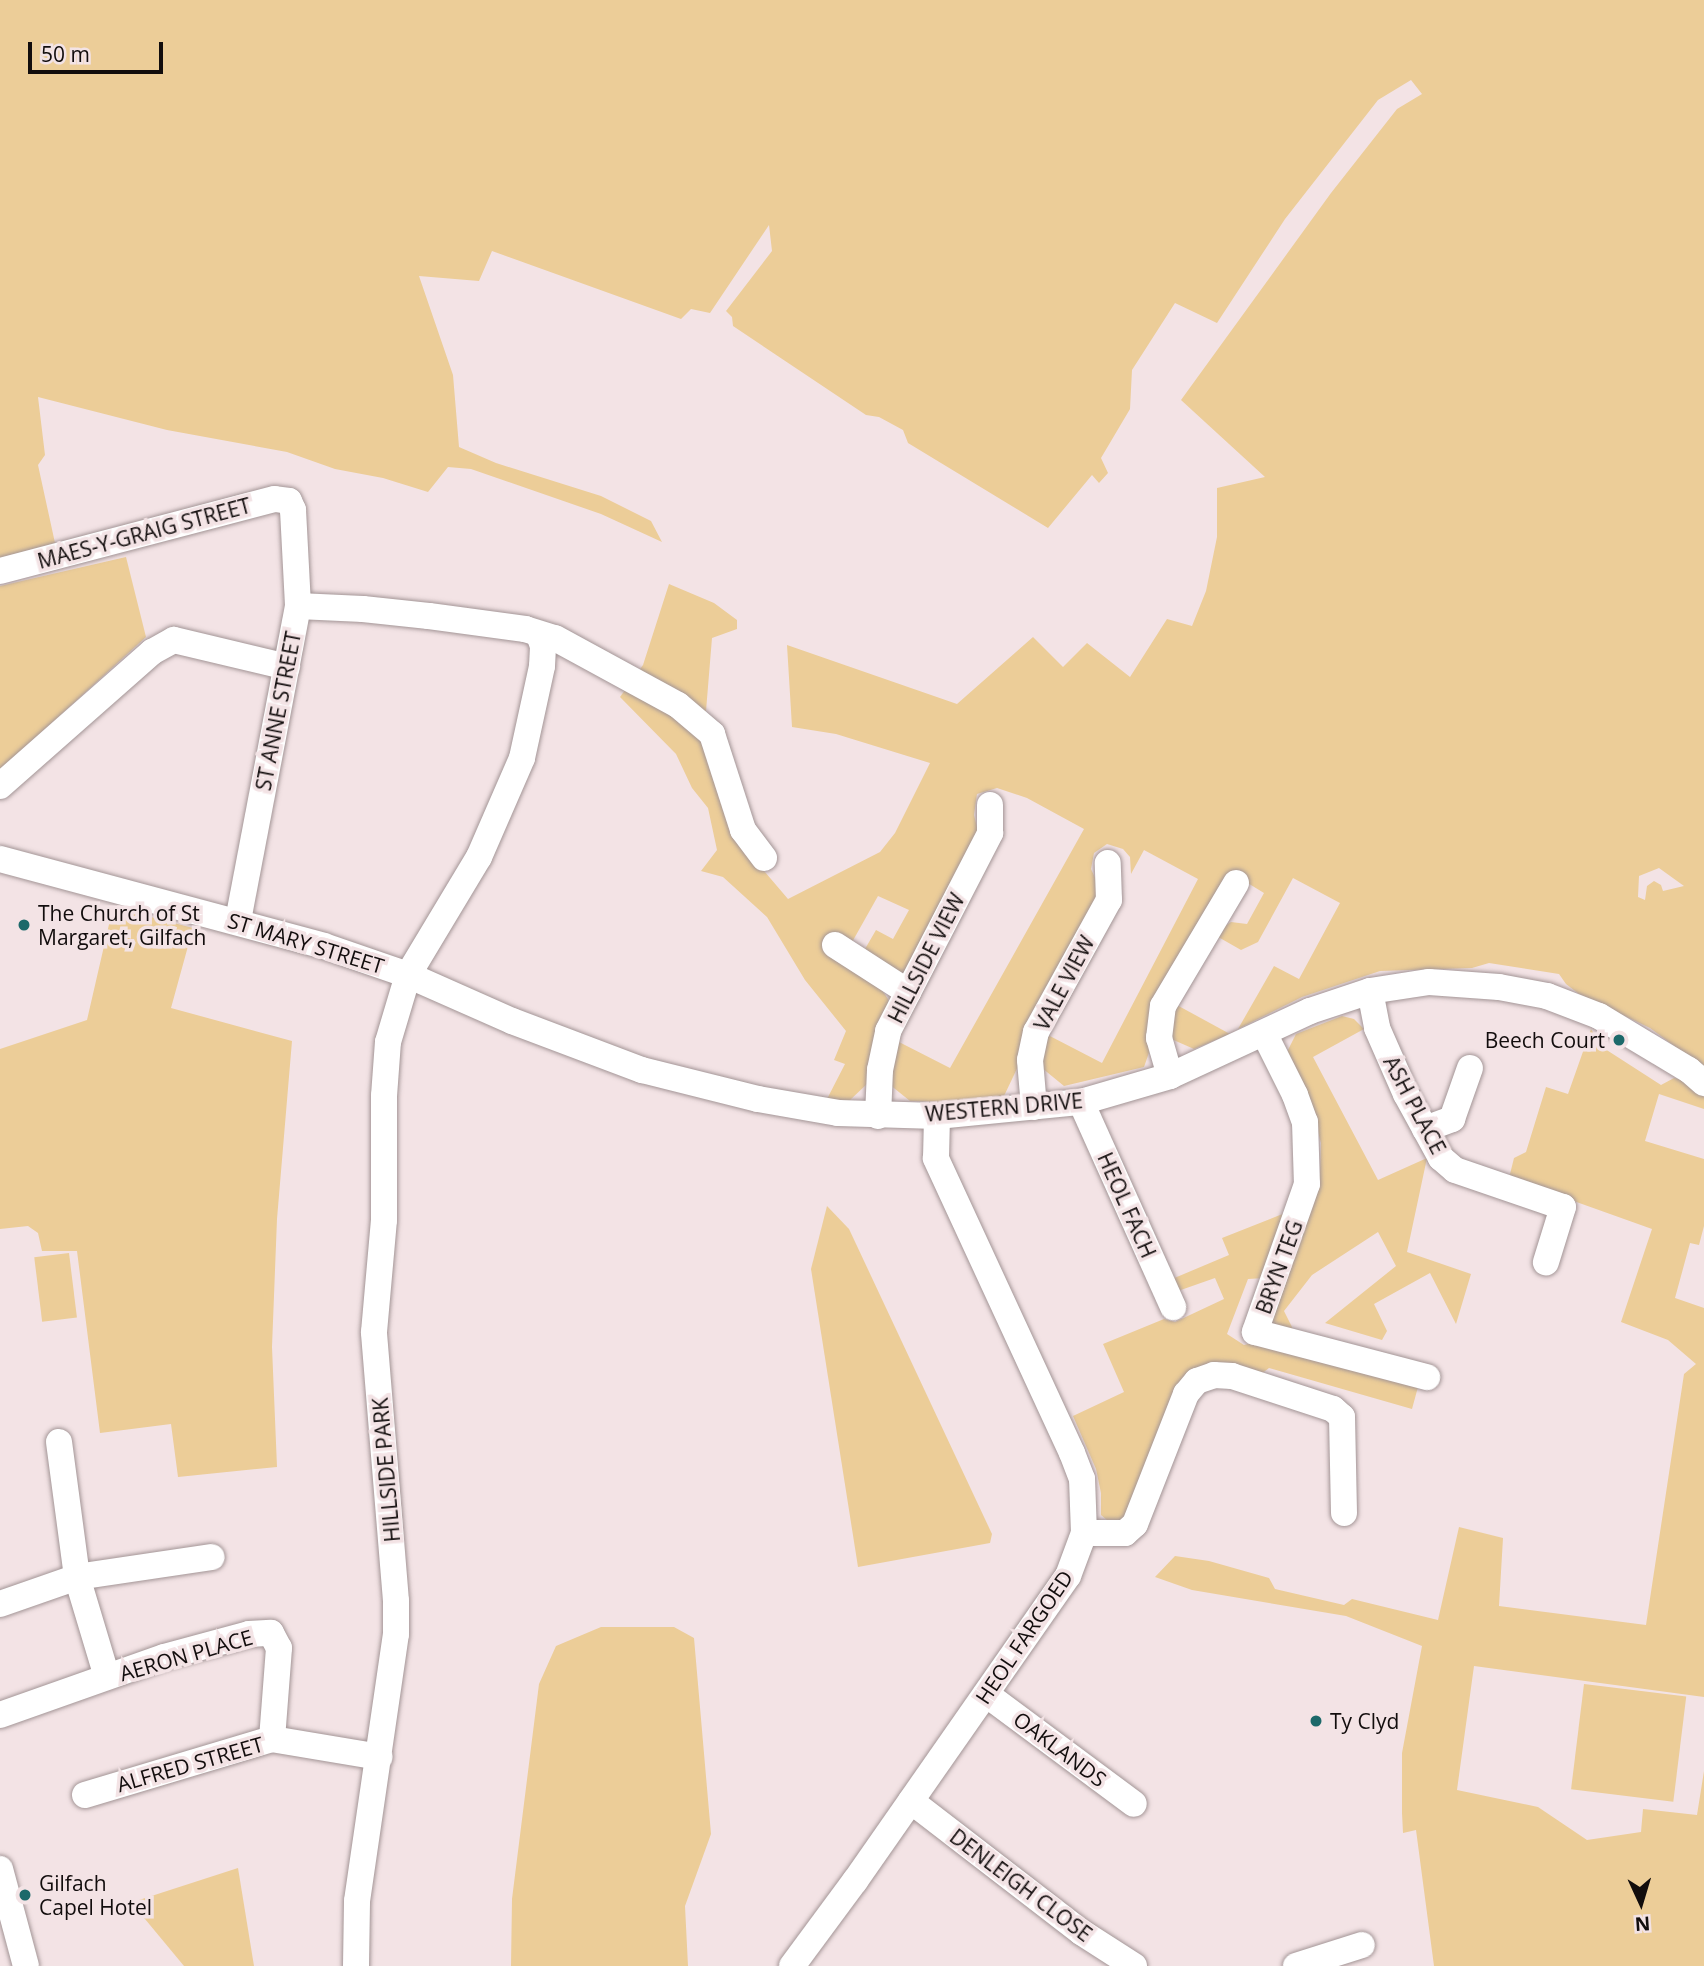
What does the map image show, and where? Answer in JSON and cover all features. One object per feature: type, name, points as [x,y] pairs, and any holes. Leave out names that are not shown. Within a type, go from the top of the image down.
[{"type":"street","name":"MAES-Y-GRAIG STREET","points":[[0,571],[275,499],[289,501]]},
{"type":"street","name":"ST ANNE STREET","points":[[238,921],[298,606],[293,510],[289,501]]},
{"type":"street","points":[[298,606],[363,608],[429,616],[526,629],[555,638],[678,705],[712,734],[743,830],[764,858]]},
{"type":"street","name":"HILLSIDE PARK","points":[[356,1966],[357,1901],[396,1634],[396,1601],[374,1332],[384,1220],[384,1096],[388,1042],[408,975],[479,857],[522,758],[542,666],[539,635]]},
{"type":"street","points":[[0,786],[152,652],[174,640],[287,667]]},
{"type":"street","name":"HILLSIDE VIEW","points":[[878,1116],[880,1070],[888,1031],[990,833],[990,805]]},
{"type":"street","name":"ST MARY STREET","points":[[0,859],[238,921],[324,946],[408,975]]},
{"type":"street","name":"VALE VIEW","points":[[1034,1107],[1030,1060],[1036,1032],[1108,900],[1108,863]]},
{"type":"street","points":[[1170,1076],[1159,1038],[1163,1006],[1236,883]]},
{"type":"street","points":[[835,945],[908,992]]},
{"type":"street","name":"WESTERN DRIVE","points":[[408,975],[512,1021],[642,1070],[758,1100],[878,1116],[937,1116],[1081,1102],[1170,1076],[1265,1035],[1310,1011],[1370,991],[1429,982],[1499,988],[1547,996],[1599,1016],[1704,1083]]},
{"type":"street","name":"ASH PLACE","points":[[1370,991],[1377,1028],[1441,1158],[1455,1170],[1563,1207],[1546,1262]]},
{"type":"street","name":"BRYN TEG","points":[[1265,1035],[1305,1122],[1307,1184],[1255,1332],[1427,1377]]},
{"type":"street","points":[[1425,1129],[1452,1119],[1470,1068]]},
{"type":"street","name":"HEOL FACH","points":[[1081,1102],[1173,1307]]},
{"type":"street","name":"HEOL FARGOED","points":[[792,1966],[1068,1576],[1084,1533],[1082,1479],[944,1183],[936,1158],[937,1116]]},
{"type":"street","points":[[1084,1533],[1125,1533],[1135,1524],[1186,1394],[1197,1381],[1214,1376],[1232,1376],[1333,1409],[1342,1417],[1345,1514]]},
{"type":"street","points":[[59,1442],[77,1577],[107,1677]]},
{"type":"street","points":[[0,1604],[77,1577],[212,1557]]},
{"type":"street","name":"AERON PLACE","points":[[0,1715],[163,1657],[249,1634],[271,1633],[279,1648],[272,1739]]},
{"type":"street","name":"OAKLANDS","points":[[986,1693],[1135,1804]]},
{"type":"street","name":"ALFRED STREET","points":[[85,1795],[272,1739],[379,1757]]},
{"type":"street","name":"DENLEIGH CLOSE","points":[[911,1801],[1081,1932],[1134,1966]]},
{"type":"street","points":[[0,1869],[26,1966]]},
{"type":"street","points":[[1296,1966],[1362,1945]]},
{"type":"shaded area","points":[[0,0],[1704,0],[1704,1068],[1650,1028],[1579,994],[1566,984],[1559,974],[1489,963],[1472,968],[1380,971],[1302,997],[1238,1029],[1274,966],[1299,979],[1340,903],[1293,878],[1258,942],[1241,950],[1213,934],[1231,922],[1247,924],[1264,893],[1233,874],[1152,1044],[1144,1067],[1064,1086],[1042,1068],[1046,1034],[1102,1063],[1198,879],[1144,850],[1131,874],[1130,857],[1123,849],[1107,844],[1094,853],[1091,869],[1101,891],[1004,1096],[945,1102],[910,1101],[889,1084],[899,1042],[950,1068],[1084,829],[1027,798],[997,788],[977,794],[974,815],[981,843],[915,968],[901,975],[865,949],[876,930],[893,939],[909,910],[878,896],[851,944],[888,999],[890,1014],[868,1083],[849,1101],[827,1099],[845,1064],[834,1060],[846,1031],[805,980],[767,917],[723,877],[701,871],[717,850],[708,808],[692,788],[676,754],[620,697],[643,665],[669,584],[714,603],[737,620],[737,629],[712,638],[706,711],[686,723],[708,741],[748,852],[788,899],[880,852],[895,833],[930,763],[836,734],[792,727],[787,645],[957,704],[1033,637],[1063,667],[1087,643],[1130,677],[1167,619],[1192,626],[1206,591],[1217,537],[1217,488],[1265,477],[1181,400],[1331,193],[1397,109],[1422,94],[1411,80],[1378,100],[1285,219],[1217,323],[1175,303],[1132,370],[1130,409],[1101,458],[1108,473],[1099,483],[1092,475],[1048,528],[908,443],[903,430],[879,417],[866,415],[733,326],[732,317],[726,311],[772,251],[769,225],[710,313],[691,309],[681,319],[492,251],[479,281],[419,276],[453,375],[459,447],[496,463],[601,496],[651,521],[662,542],[601,514],[471,469],[448,467],[428,492],[383,478],[335,469],[287,452],[167,430],[38,397],[45,455],[38,465],[55,543],[0,558]],"holes":[[[1659,868],[1684,886],[1663,891],[1661,885],[1654,881],[1647,886],[1645,900],[1638,897],[1639,876]]]},
{"type":"shaded area","points":[[126,557],[146,637],[0,770],[0,586]]},
{"type":"shaded area","points":[[113,907],[193,928],[171,1008],[292,1041],[277,1219],[272,1347],[277,1467],[178,1477],[171,1424],[100,1433],[77,1251],[42,1251],[38,1233],[28,1226],[0,1229],[0,1049],[87,1020]]},
{"type":"shaded area","points":[[1175,1004],[1230,1034],[1194,1049],[1169,1038]]},
{"type":"shaded area","points":[[1342,1016],[1354,1019],[1364,1029],[1313,1057],[1378,1180],[1427,1158],[1407,1252],[1471,1274],[1456,1324],[1430,1273],[1374,1304],[1387,1331],[1382,1340],[1325,1323],[1396,1266],[1378,1232],[1312,1275],[1284,1311],[1297,1337],[1269,1329],[1320,1173],[1321,1143],[1313,1114],[1287,1052],[1296,1034]]},
{"type":"shaded area","points":[[1591,1029],[1602,1047],[1661,1085],[1674,1078],[1688,1081],[1704,1095],[1704,1109],[1659,1094],[1645,1141],[1704,1159],[1704,1226],[1699,1245],[1690,1243],[1675,1298],[1704,1308],[1704,1697],[1474,1666],[1457,1790],[1538,1807],[1587,1840],[1641,1832],[1643,1809],[1697,1815],[1704,1771],[1704,1966],[1434,1966],[1416,1830],[1403,1833],[1402,1813],[1402,1753],[1422,1646],[1346,1616],[1192,1590],[1155,1577],[1175,1556],[1209,1561],[1269,1578],[1275,1589],[1344,1605],[1352,1599],[1438,1620],[1459,1527],[1503,1538],[1499,1606],[1646,1625],[1684,1374],[1696,1364],[1668,1340],[1621,1322],[1652,1229],[1509,1178],[1514,1158],[1526,1152],[1546,1087],[1568,1094]]},
{"type":"shaded area","points":[[827,1206],[849,1229],[992,1534],[990,1543],[858,1567],[811,1269]]},
{"type":"shaded area","points":[[1295,1209],[1265,1278],[1248,1279],[1227,1334],[1244,1345],[1256,1342],[1418,1387],[1412,1409],[1269,1368],[1256,1378],[1206,1369],[1132,1521],[1113,1525],[1101,1515],[1101,1493],[1096,1469],[1073,1416],[1124,1392],[1103,1344],[1164,1319],[1175,1322],[1224,1299],[1215,1278],[1178,1291],[1172,1279],[1229,1255],[1222,1238]]},
{"type":"shaded area","points":[[69,1253],[77,1318],[42,1322],[34,1257]]},
{"type":"shaded area","points":[[601,1627],[674,1627],[694,1638],[711,1834],[685,1906],[688,1966],[511,1966],[512,1899],[539,1684],[556,1646]]},
{"type":"shaded area","points":[[1584,1684],[1686,1697],[1673,1802],[1571,1789]]},
{"type":"shaded area","points":[[238,1868],[254,1966],[184,1966],[140,1913],[136,1901]]},
{"type":"place","name":"The Church of St Margaret, Gilfach","points":[[24,925]]},
{"type":"place","name":"Beech Court","points":[[1619,1040]]},
{"type":"place","name":"Ty Clyd","points":[[1316,1721]]},
{"type":"place","name":"Gilfach Capel Hotel","points":[[25,1895]]}]
